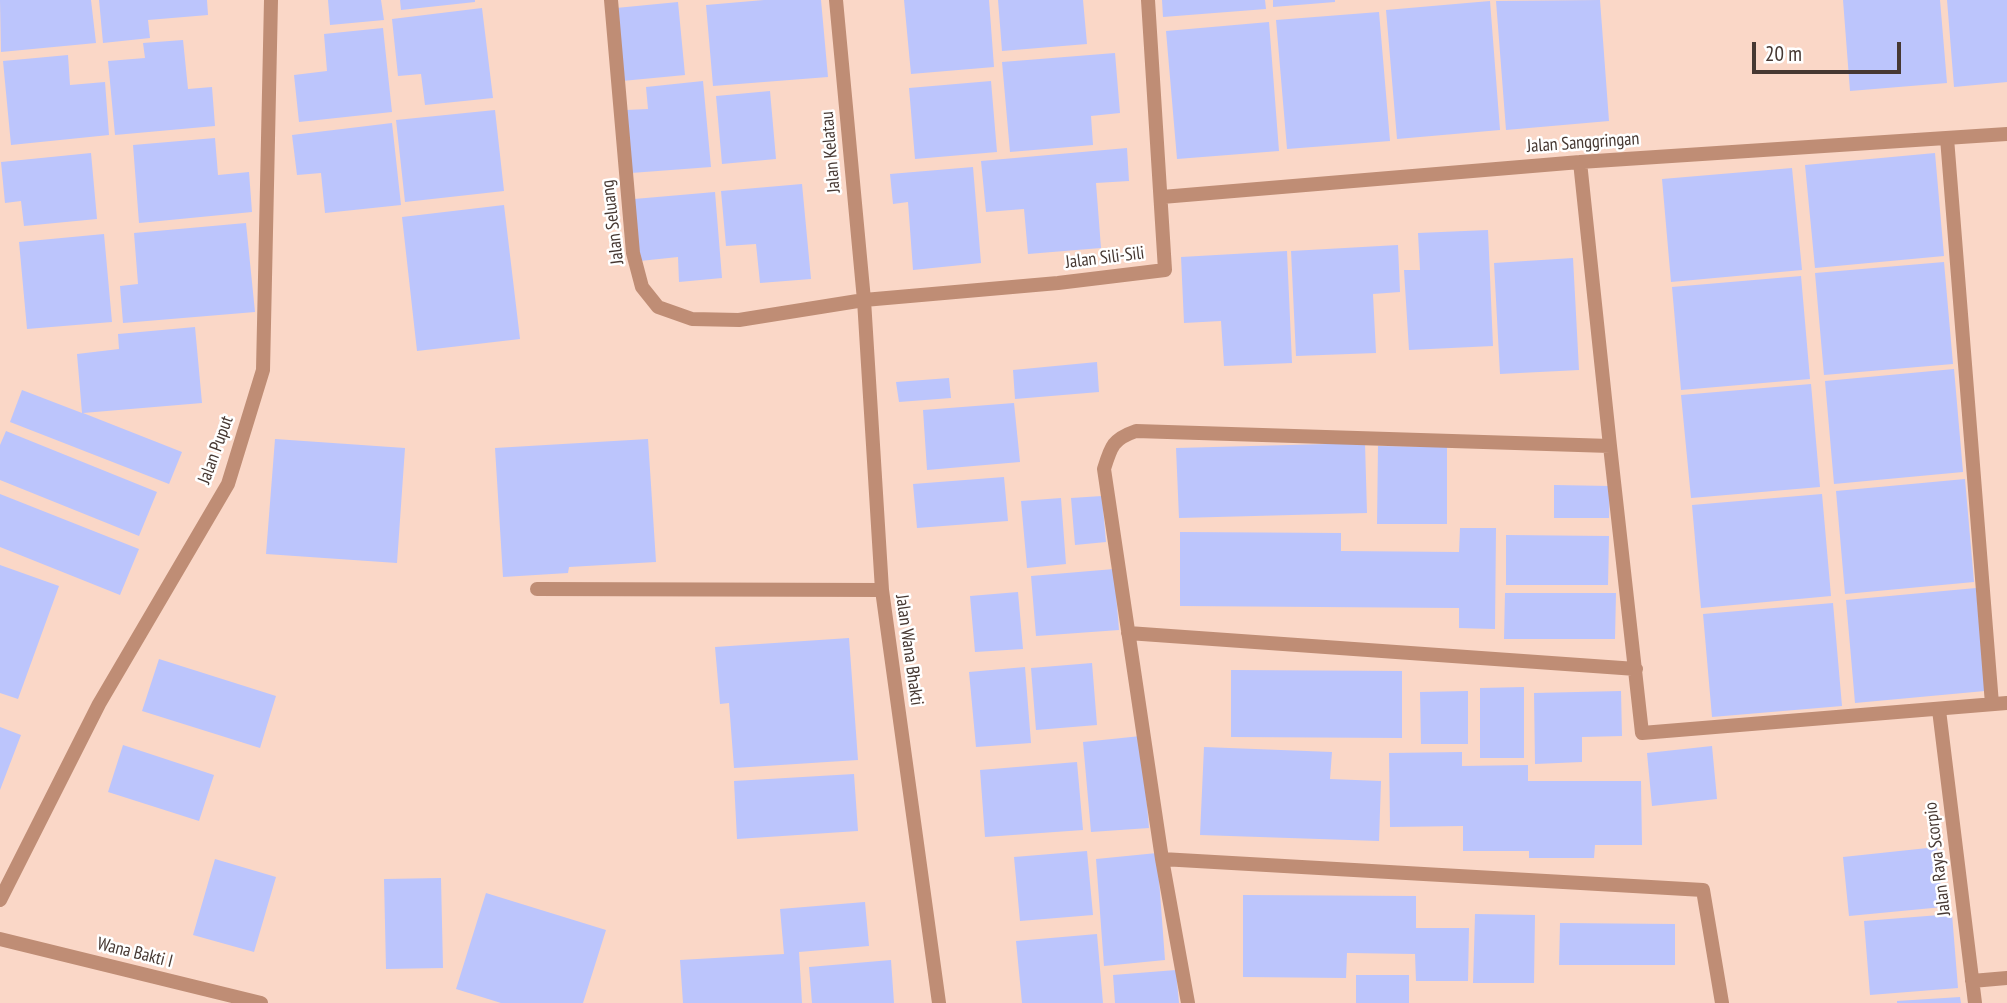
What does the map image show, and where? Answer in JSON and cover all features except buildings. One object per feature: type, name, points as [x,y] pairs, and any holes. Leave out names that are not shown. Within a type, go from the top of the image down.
[{"type":"street","name":"Jalan Puput","points":[[0,900],[99,704],[228,484],[263,370],[271,0]]},
{"type":"street","name":"Jalan Seluang","points":[[611,0],[633,253],[642,287],[658,307],[692,319],[739,320],[864,300]]},
{"type":"street","name":"Jalan Kelatau","points":[[836,0],[864,300]]},
{"type":"street","name":"Jalan Sili-Sili","points":[[864,300],[1058,283],[1165,270],[1148,0]]},
{"type":"street","name":"Jalan Sanggringan","points":[[1162,197],[1580,162],[2007,134]]},
{"type":"street","points":[[1580,162],[1642,733],[2000,704],[1947,138]]},
{"type":"street","name":"Jalan Wana Bhakti","points":[[864,300],[882,590],[939,1003]]},
{"type":"street","points":[[1188,1003],[1162,859],[1104,469],[1109,453],[1120,437],[1136,431],[1610,446]]},
{"type":"street","points":[[537,589],[882,590]]},
{"type":"street","points":[[1128,633],[1636,669]]},
{"type":"street","name":"Jalan Raya Scorpio","points":[[1939,710],[1975,1003]]},
{"type":"street","points":[[1162,859],[1703,890],[1723,1003]]},
{"type":"street","name":"Wana Bakti I","points":[[0,939],[261,1003]]},
{"type":"street","points":[[1972,981],[2007,978]]}]
